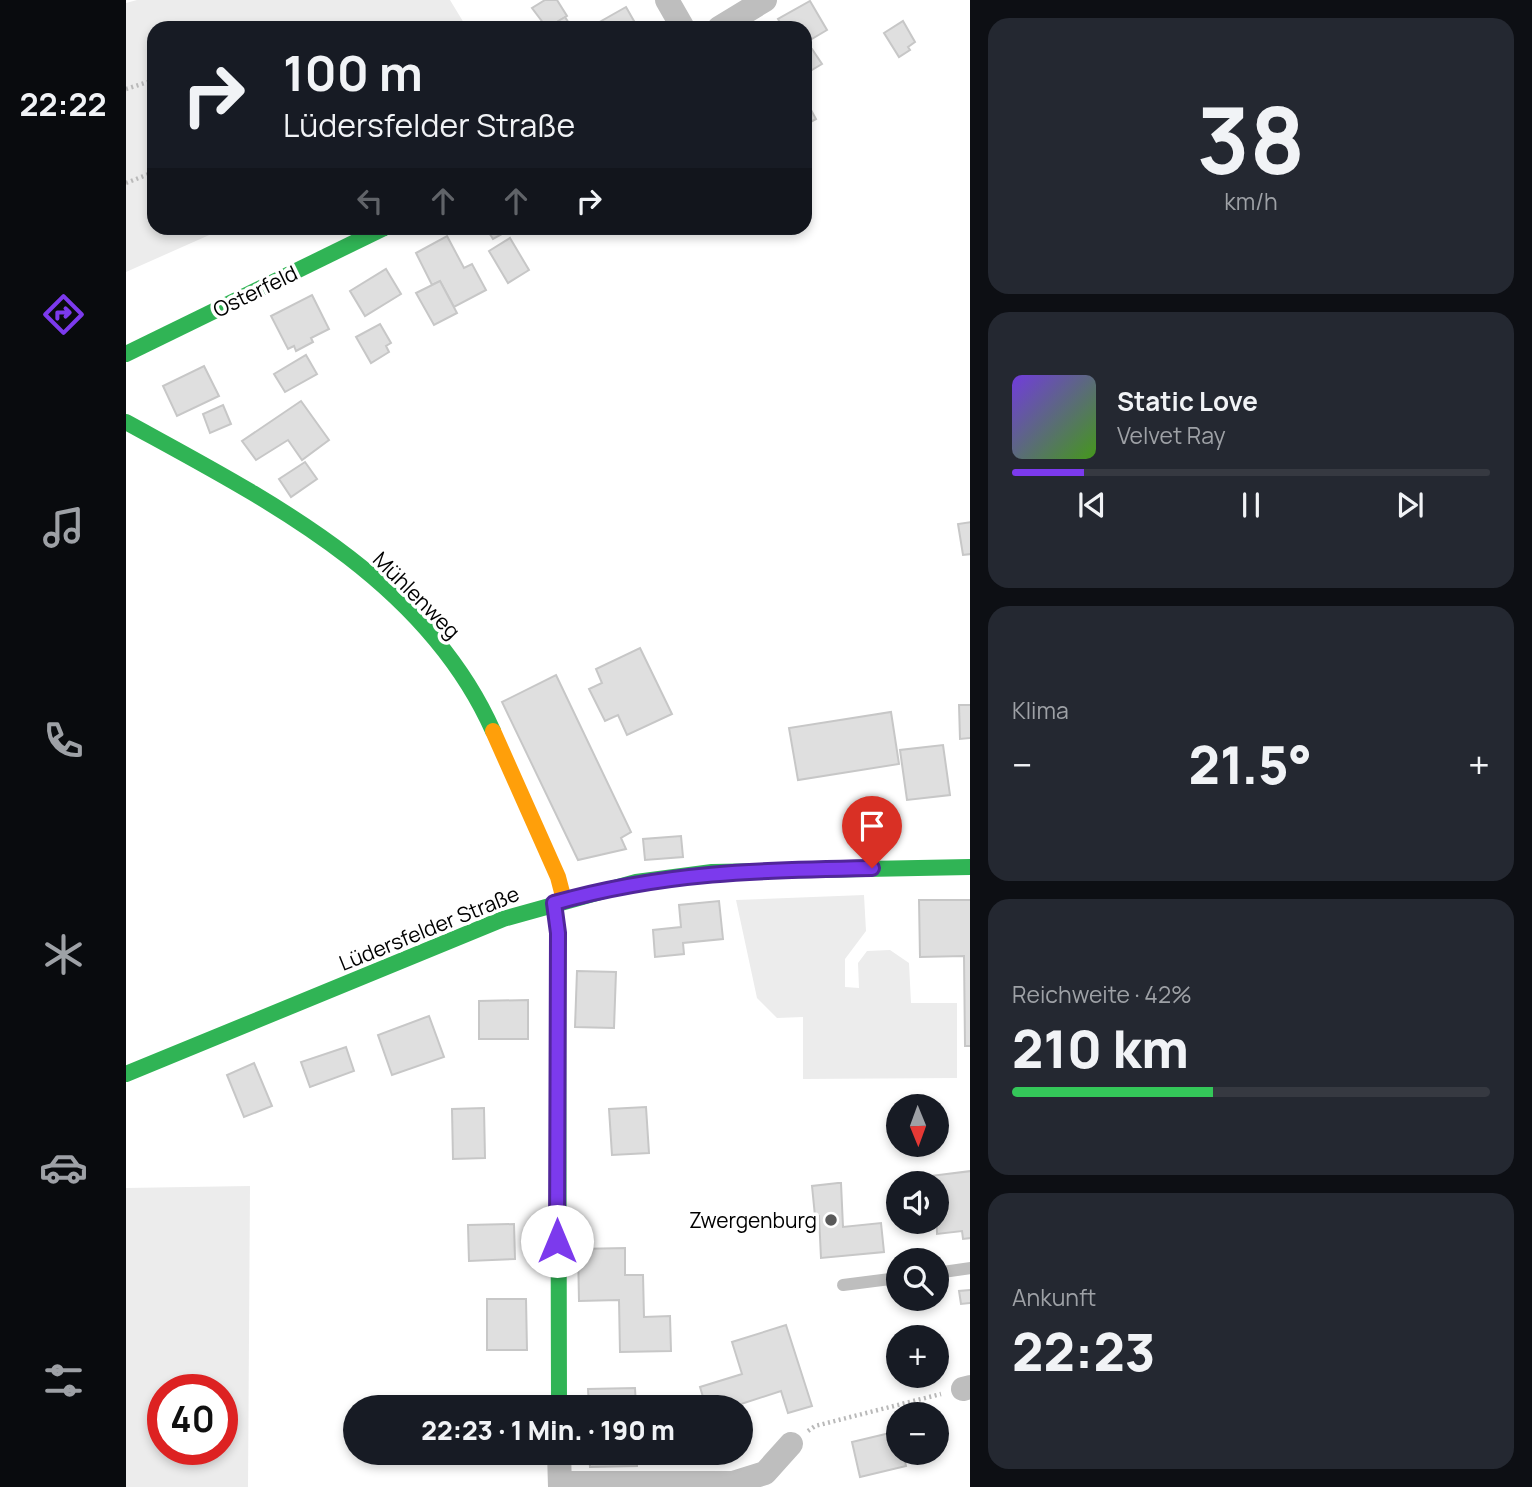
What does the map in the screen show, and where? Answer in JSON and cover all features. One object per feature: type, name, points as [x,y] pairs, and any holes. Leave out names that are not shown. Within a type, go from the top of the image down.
[{"type":"street","points":[[667,0],[679,21]]},
{"type":"street","points":[[730,21],[765,0]]},
{"type":"street","name":"Osterfeld","points":[[126,354],[370,235]]},
{"type":"street","name":"Mühlenweg","points":[[126,422],[283,509],[361,567],[433,634],[477,695],[558,877],[559,1395]]},
{"type":"street","name":"Lüdersfelder Straße","points":[[126,1074],[503,919],[559,901],[636,882],[712,872],[970,867]]},
{"type":"street","points":[[559,1465],[560,1485],[733,1483],[765,1473],[791,1444]]},
{"type":"lane","points":[[949,1270],[970,1268]]},
{"type":"lane","points":[[843,1285],[886,1280]]},
{"type":"path","points":[[126,89],[147,82]]},
{"type":"path","points":[[126,183],[147,175]]},
{"type":"path","points":[[791,1444],[815,1426],[967,1388]]},
{"type":"shaded area","points":[[137,0],[450,0],[463,21],[147,21],[147,235],[209,235],[126,272],[126,3]]},
{"type":"shaded area","points":[[864,895],[866,931],[845,959],[845,987],[859,988],[858,963],[867,951],[890,950],[909,963],[911,1003],[957,1003],[957,1078],[803,1079],[803,1017],[777,1018],[757,998],[736,900]]},
{"type":"shaded area","points":[[250,1186],[248,1487],[126,1487],[126,1188]]},
{"type":"building","points":[[545,0],[557,0],[567,16],[559,21],[542,21],[532,8]]},
{"type":"building","points":[[810,1],[827,30],[812,39],[812,21],[778,19]]},
{"type":"building","points":[[626,7],[634,21],[601,21]]},
{"type":"building","points":[[903,21],[915,42],[908,47],[910,50],[899,57],[884,33]]},
{"type":"building","points":[[812,49],[822,64],[812,70]]},
{"type":"building","points":[[447,236],[464,268],[472,264],[486,290],[454,307],[440,281],[432,285],[416,253]]},
{"type":"building","points":[[510,238],[529,270],[508,283],[489,251]]},
{"type":"building","points":[[386,269],[401,294],[365,316],[350,291]]},
{"type":"building","points":[[440,281],[457,313],[434,325],[416,293]]},
{"type":"building","points":[[312,295],[329,329],[311,338],[313,342],[296,351],[294,346],[288,349],[271,316]]},
{"type":"building","points":[[380,324],[391,343],[386,346],[389,352],[371,363],[356,337]]},
{"type":"building","points":[[306,355],[317,374],[285,392],[274,374]]},
{"type":"building","points":[[204,366],[219,396],[177,416],[163,386]]},
{"type":"building","points":[[301,401],[329,440],[302,460],[288,440],[256,460],[242,441]]},
{"type":"building","points":[[223,405],[231,424],[210,433],[203,414]]},
{"type":"building","points":[[305,462],[317,479],[291,497],[279,479]]},
{"type":"building","points":[[970,522],[970,554],[963,555],[958,524]]},
{"type":"building","points":[[640,648],[672,714],[627,735],[618,715],[605,721],[589,689],[602,683],[596,669]]},
{"type":"building","points":[[556,675],[631,832],[621,838],[626,849],[578,860],[502,702]]},
{"type":"building","points":[[959,705],[970,705],[970,738],[960,739]]},
{"type":"building","points":[[891,712],[899,764],[798,780],[789,728]]},
{"type":"building","points":[[943,745],[950,795],[907,800],[900,750]]},
{"type":"building","points":[[681,836],[683,857],[645,860],[643,839]]},
{"type":"building","points":[[919,900],[970,900],[970,1046],[965,1046],[964,956],[920,957]]},
{"type":"building","points":[[719,901],[723,939],[683,943],[684,954],[655,957],[653,930],[681,927],[679,905]]},
{"type":"building","points":[[577,971],[616,972],[614,1028],[575,1027]]},
{"type":"building","points":[[528,1000],[528,1039],[479,1039],[479,1001]]},
{"type":"building","points":[[429,1016],[444,1057],[392,1075],[378,1035]]},
{"type":"building","points":[[346,1047],[354,1071],[310,1087],[301,1062]]},
{"type":"building","points":[[254,1063],[272,1106],[244,1117],[227,1075]]},
{"type":"building","points":[[646,1107],[649,1153],[612,1155],[609,1109]]},
{"type":"building","points":[[484,1108],[485,1158],[453,1159],[452,1109]]},
{"type":"building","points":[[970,1171],[970,1238],[963,1239],[962,1231],[949,1233],[949,1174]]},
{"type":"building","name":"Zwergenburg","points":[[841,1183],[843,1227],[881,1223],[884,1252],[821,1258],[819,1216],[815,1216],[812,1186]]},
{"type":"building","points":[[514,1224],[515,1259],[469,1261],[468,1225]]},
{"type":"building","points":[[625,1248],[625,1275],[643,1275],[644,1317],[670,1316],[671,1351],[620,1352],[619,1300],[579,1301],[578,1249]]},
{"type":"building","points":[[970,1290],[970,1303],[961,1304],[959,1291]]},
{"type":"building","points":[[487,1299],[526,1299],[527,1350],[487,1350]]},
{"type":"building","points":[[786,1325],[812,1406],[788,1413],[781,1391],[753,1400],[753,1395],[702,1395],[700,1387],[742,1374],[732,1342]]},
{"type":"building","points":[[635,1388],[635,1395],[588,1395],[588,1389]]},
{"type":"building","points":[[886,1434],[886,1465],[906,1466],[860,1477],[852,1442]]},
{"type":"building","points":[[590,1465],[637,1465],[637,1466]]},
{"type":"traffic: fast","points":[[126,354],[370,235]]},
{"type":"traffic: fast","points":[[126,422],[286,513],[384,586],[427,629],[463,677],[493,731]]},
{"type":"traffic: fast","points":[[126,1074],[503,919],[636,882],[712,872],[970,867]]},
{"type":"traffic: fast","points":[[554,903],[558,933],[559,1395]]},
{"type":"traffic: slow","points":[[493,731],[558,877],[564,900]]},
{"type":"place","name":"Zwergenburg","points":[[831,1220]]},
{"type":"route","points":[[557,1241],[558,933],[554,903],[636,882],[712,872],[872,868]]}]
